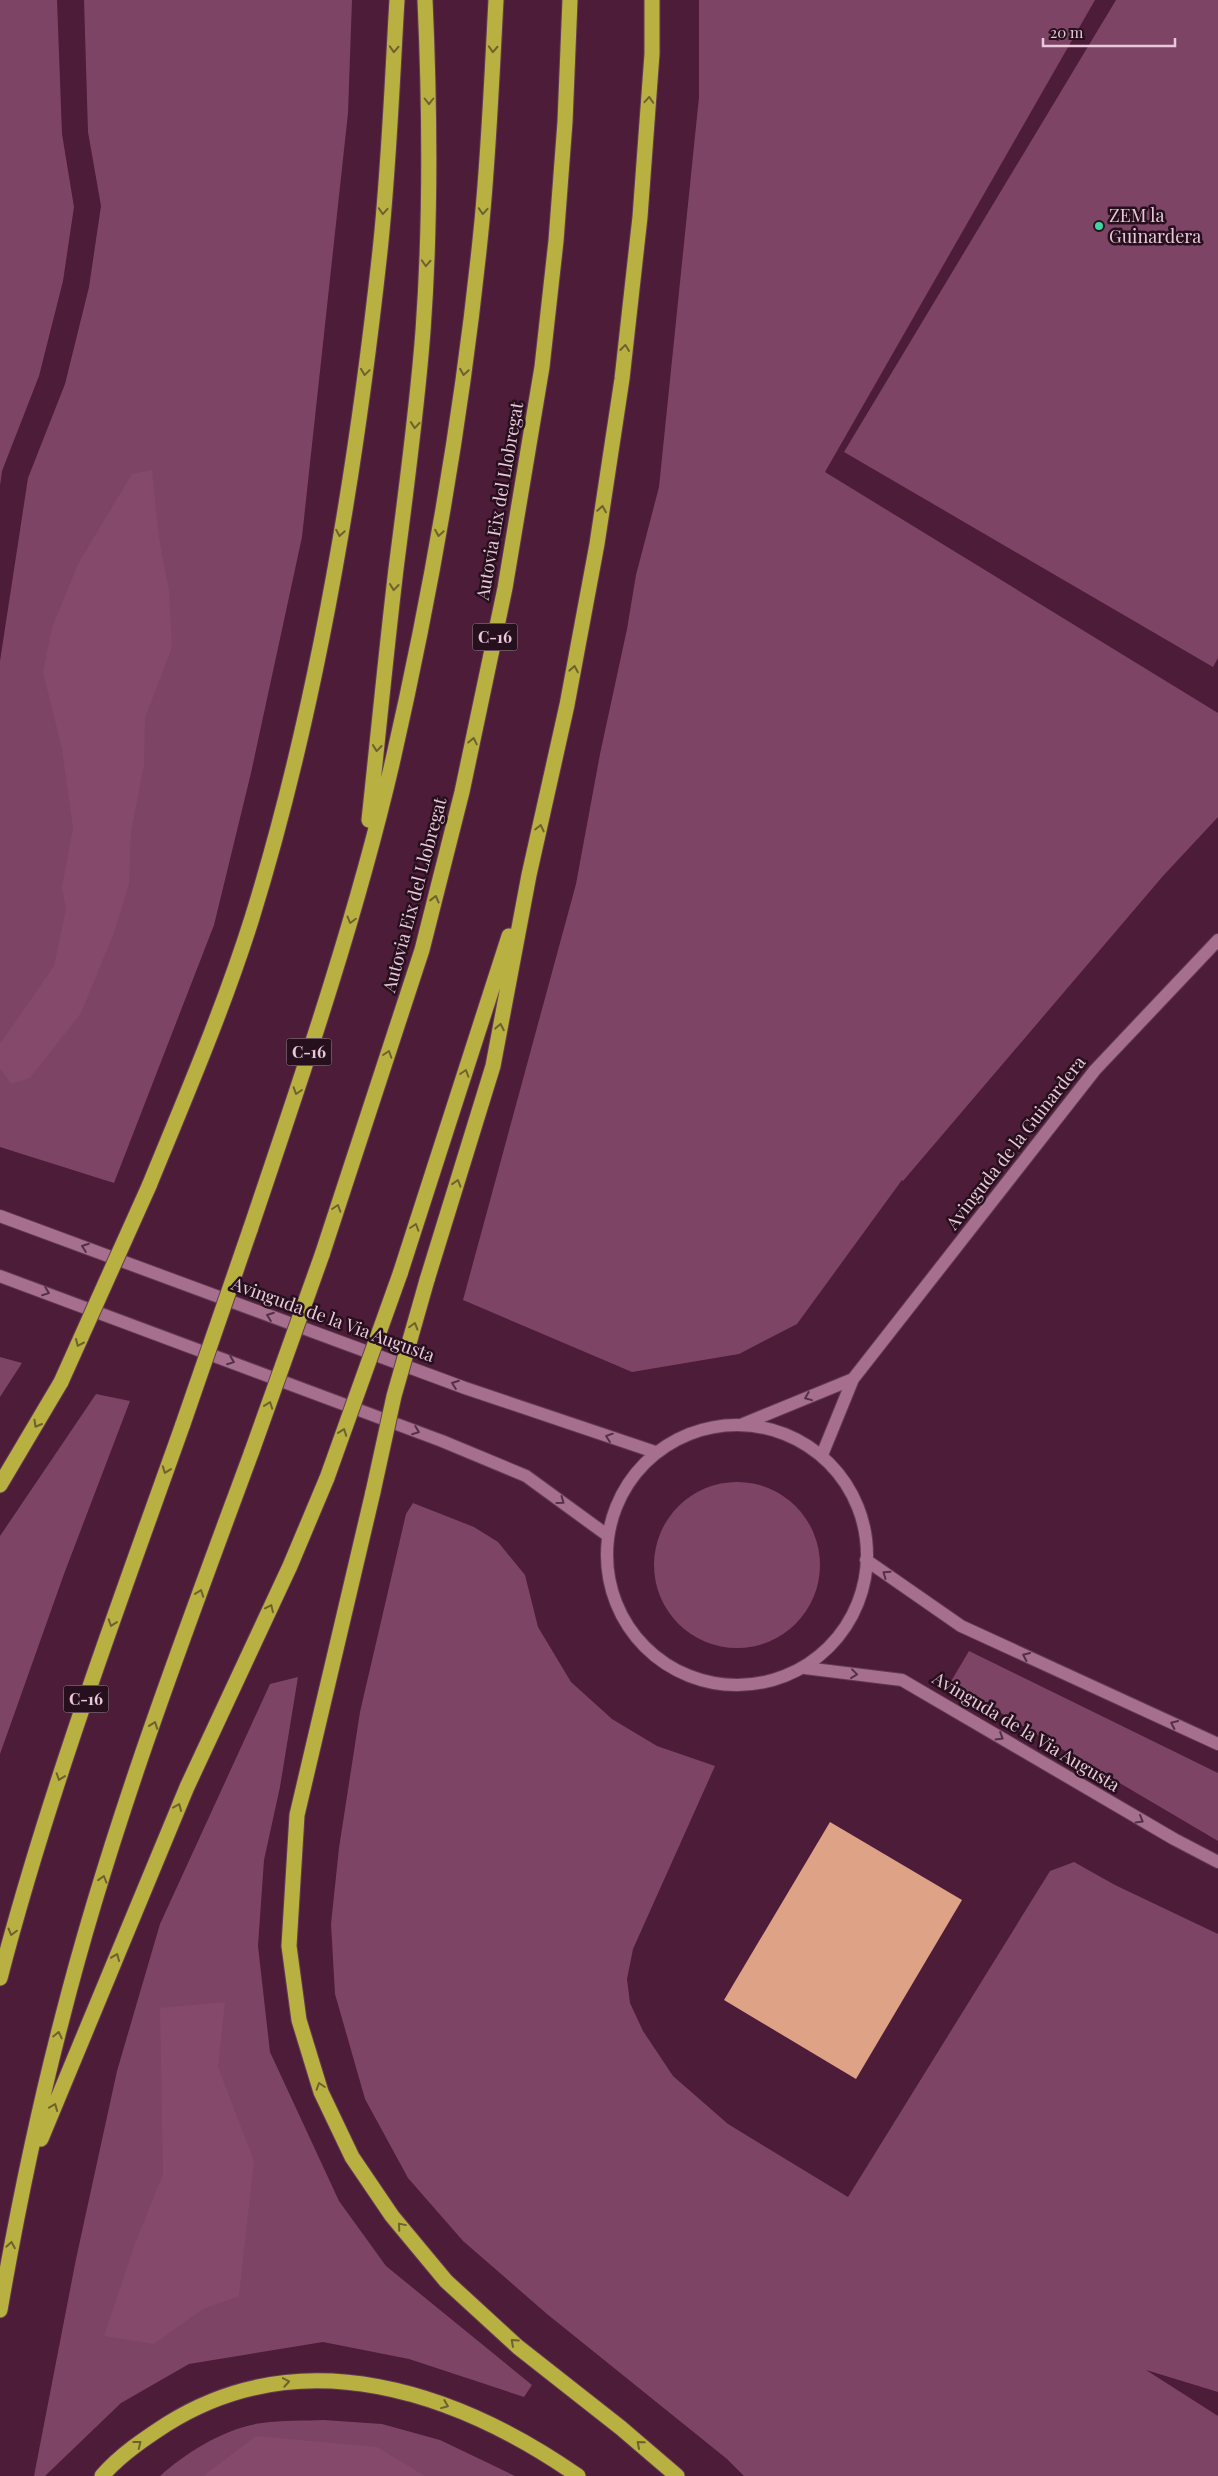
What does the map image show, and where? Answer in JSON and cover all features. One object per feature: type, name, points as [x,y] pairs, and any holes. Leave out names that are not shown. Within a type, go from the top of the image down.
[{"type":"highway","points":[[0,1485],[61,1382],[148,1186],[217,1023],[252,917],[290,780],[322,635],[361,399],[380,248],[397,0]]},
{"type":"highway","points":[[364,872],[396,570],[413,441],[423,330],[429,215],[429,89],[425,0]]},
{"type":"highway","name":"C-16","points":[[0,1978],[18,1907],[46,1820],[250,1230],[328,996],[364,872],[391,767],[438,540],[470,332],[482,219],[496,0]]},
{"type":"highway","name":"Autovia Eix del Llobregat","points":[[22,2185],[62,2018],[103,1879],[141,1759],[322,1255],[422,950],[462,792],[505,588],[542,367],[556,241],[565,122],[570,0]]},
{"type":"highway","points":[[652,0],[652,54],[640,217],[622,378],[597,544],[569,696],[529,875],[493,1066],[427,1280],[394,1396],[374,1492],[297,1815],[289,1946],[299,2020],[321,2092],[352,2157],[392,2216],[446,2281],[518,2347],[622,2428],[677,2476]]},
{"type":"highway","points":[[22,2185],[154,1863],[327,1478],[400,1274],[529,875]]},
{"type":"highway","name":"C-16","points":[[0,2310],[22,2185]]},
{"type":"highway","points":[[102,2476],[143,2440],[178,2418],[215,2399],[255,2388],[297,2380],[336,2380],[391,2388],[440,2402],[496,2426],[548,2455],[578,2476]]},
{"type":"street","name":"Avinguda de la Guinardera","points":[[822,1455],[853,1379],[1094,1070],[1218,940]]},
{"type":"street","name":"Avinguda de la Via Augusta","points":[[0,1216],[465,1388],[655,1452]]},
{"type":"street","points":[[0,1276],[442,1441],[526,1476],[607,1535]]},
{"type":"street","name":"Avinguda de la Guinardera","points":[[743,1424],[853,1379]]},
{"type":"street","points":[[743,1424],[792,1436],[822,1455],[856,1498],[866,1560],[855,1614],[826,1652],[805,1668],[763,1685],[709,1684],[659,1661],[624,1623],[607,1574],[607,1535],[621,1493],[655,1452],[694,1431],[743,1424]]},
{"type":"street","points":[[866,1560],[961,1626],[1218,1744]]},
{"type":"street","name":"Avinguda de la Via Augusta","points":[[805,1668],[902,1680],[1166,1835],[1218,1862]]},
{"type":"shaded area","points":[[0,0],[57,0],[62,134],[74,207],[63,281],[39,376],[2,471],[0,486]]},
{"type":"shaded area","points":[[84,0],[352,0],[348,113],[302,537],[251,773],[214,925],[114,1183],[0,1147],[0,661],[28,478],[65,384],[89,287],[101,206],[88,132]]},
{"type":"shaded area","points":[[699,0],[1095,0],[825,472],[1218,713],[1218,817],[1163,876],[902,1180],[797,1324],[739,1354],[632,1372],[463,1300],[576,884],[636,575],[659,487],[699,97]]},
{"type":"shaded area","name":"ZEM la Guinardera","points":[[1116,0],[1218,0],[1218,658],[1213,667],[844,452]]},
{"type":"shaded area","points":[[152,470],[159,538],[169,591],[172,647],[145,718],[144,765],[131,832],[129,884],[114,933],[81,1013],[30,1078],[11,1084],[0,1068],[0,1044],[54,966],[66,909],[62,887],[73,828],[62,749],[43,672],[52,628],[78,564],[132,474]]},
{"type":"shaded area","points":[[0,1357],[22,1363],[0,1397]]},
{"type":"shaded area","points":[[96,1394],[130,1401],[64,1574],[0,1754],[0,1536]]},
{"type":"shaded area","points":[[729,1482],[745,1482],[769,1488],[796,1506],[814,1533],[820,1565],[814,1597],[796,1624],[769,1642],[745,1648],[729,1648],[705,1642],[684,1629],[673,1618],[660,1597],[654,1573],[654,1557],[660,1533],[673,1512],[684,1501],[705,1488]]},
{"type":"shaded area","points":[[413,1503],[474,1527],[498,1542],[525,1575],[538,1627],[571,1682],[612,1719],[657,1746],[715,1766],[633,1949],[627,1979],[630,2003],[643,2031],[673,2076],[728,2124],[848,2197],[1050,1871],[1074,1862],[1115,1885],[1218,1934],[1218,2392],[1146,2370],[1218,2416],[1218,2476],[744,2476],[727,2459],[547,2314],[463,2241],[408,2178],[365,2099],[335,1994],[331,1924],[339,1848],[360,1712],[406,1514]]},
{"type":"shaded area","points":[[969,1651],[1218,1773],[1218,1841],[950,1683]]},
{"type":"shaded area","points":[[298,1677],[280,1787],[264,1860],[258,1946],[270,2052],[339,2201],[386,2266],[532,2385],[524,2397],[409,2359],[323,2342],[189,2364],[121,2403],[45,2476],[34,2476],[76,2259],[117,2071],[160,1924],[270,1684]]},
{"type":"shaded area","points":[[225,2002],[218,2067],[254,2161],[239,2296],[203,2309],[154,2344],[104,2336],[135,2244],[163,2174],[160,2008]]},
{"type":"shaded area","points":[[324,2420],[382,2424],[440,2440],[515,2476],[160,2476],[194,2450],[234,2430],[270,2422]]},
{"type":"shaded area","points":[[256,2436],[377,2447],[425,2476],[203,2476]]},
{"type":"building","points":[[830,1822],[962,1900],[856,2079],[724,2000]]},
{"type":"place","name":"ZEM la Guinardera","points":[[1099,226]]}]
